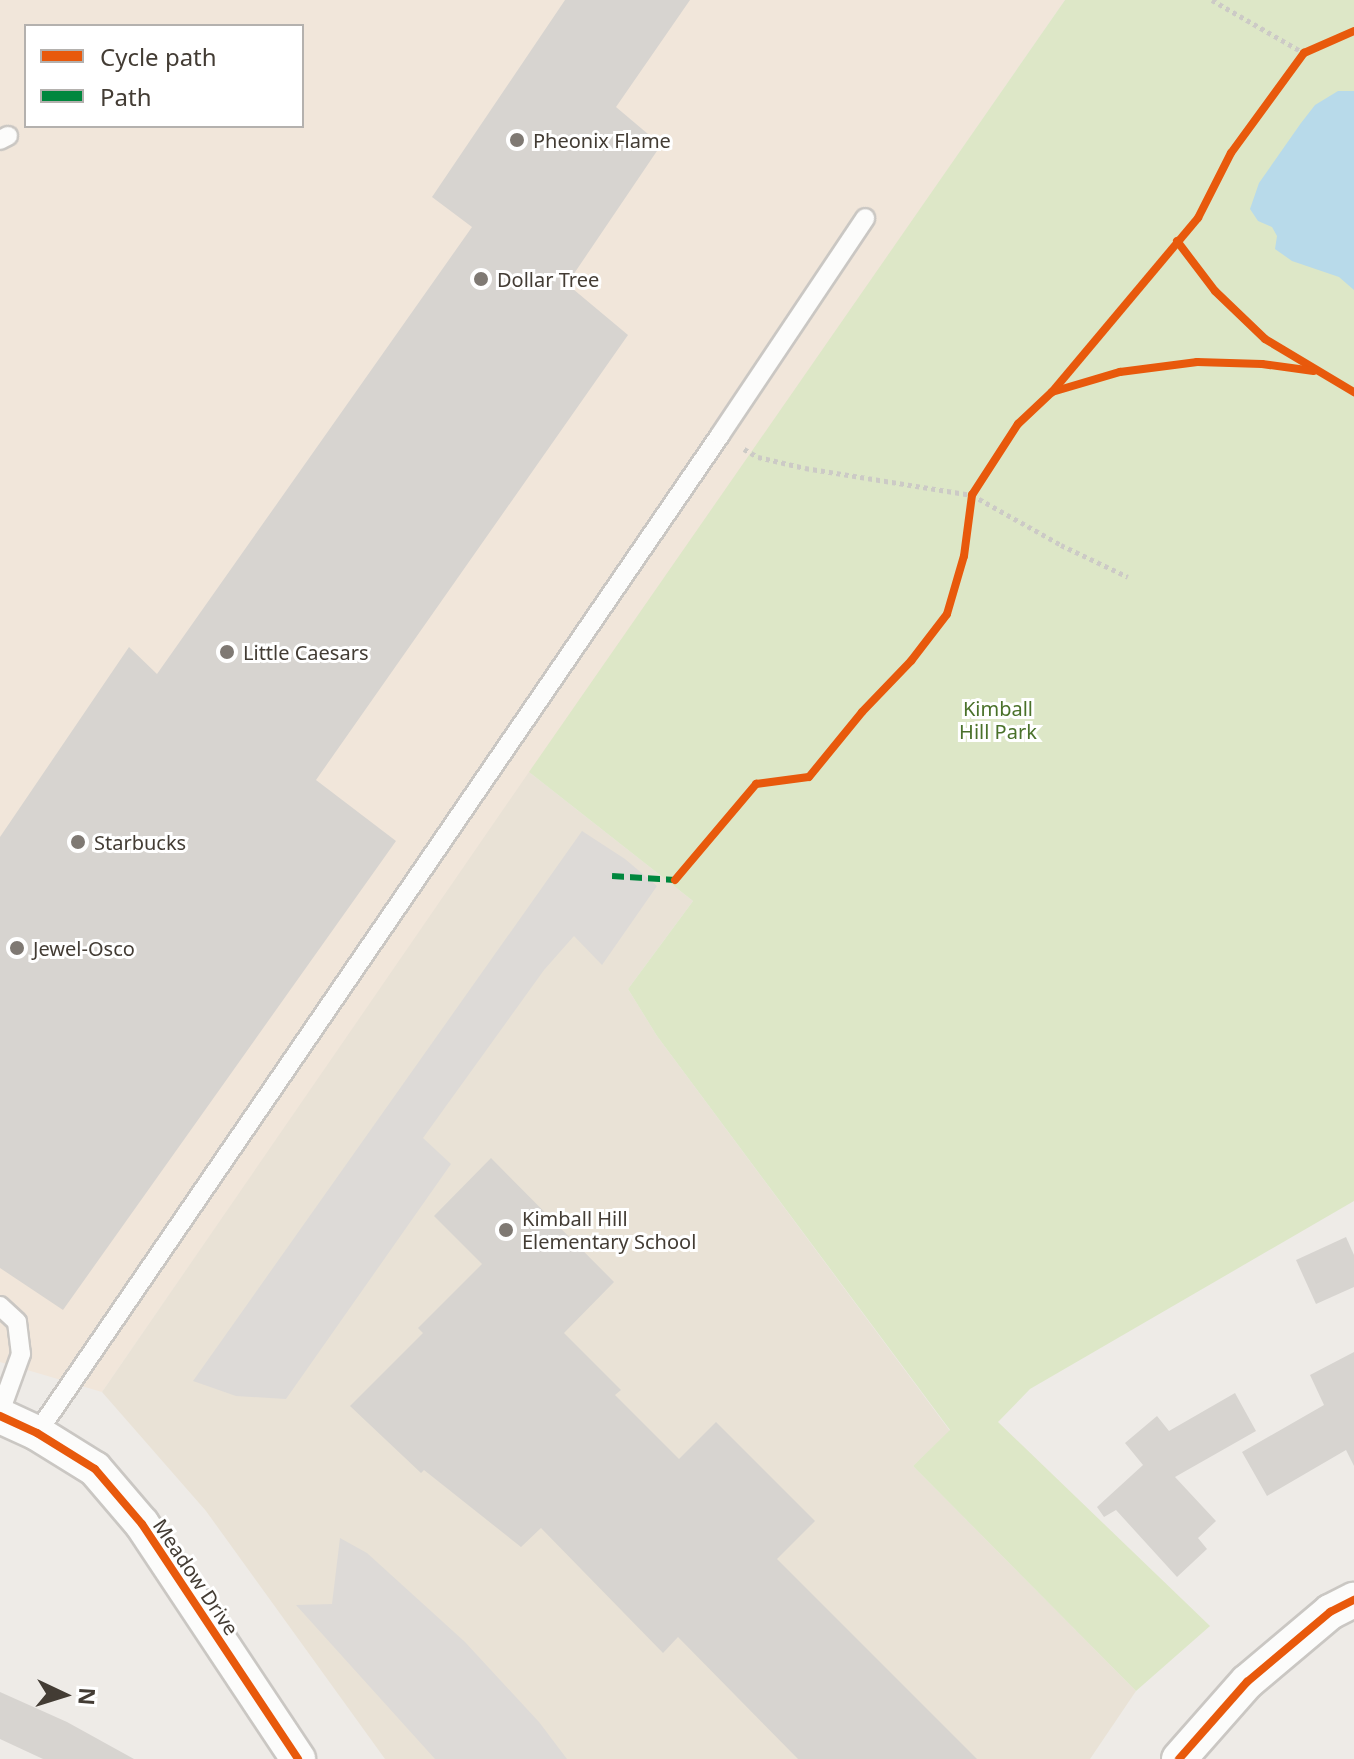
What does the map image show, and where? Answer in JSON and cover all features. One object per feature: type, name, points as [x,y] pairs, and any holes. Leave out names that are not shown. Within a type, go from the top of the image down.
[{"type":"street","name":"Meadow Drive","points":[[0,1414],[95,1469],[142,1524],[298,1759]]},
{"type":"street","points":[[1179,1759],[1247,1682],[1330,1612],[1354,1600]]},
{"type":"lane","points":[[37,1433],[865,218]]},
{"type":"lane","points":[[0,1306],[17,1322],[21,1354],[0,1414]]},
{"type":"path","points":[[1212,0],[1308,51],[1295,65]]},
{"type":"path","points":[[720,435],[758,457],[805,468],[972,495],[1061,545],[1128,577]]},
{"type":"path","points":[[970,510],[972,495],[979,484]]},
{"type":"shaded area","points":[[0,0],[1065,0],[102,1392],[0,1362]]},
{"type":"shaded area","name":"Kimball Hill Elementary School","points":[[529,772],[693,901],[628,989],[657,1036],[950,1431],[913,1466],[1136,1691],[1090,1759],[385,1759],[206,1511],[102,1392]]},
{"type":"shaded area","points":[[582,831],[625,859],[657,886],[602,965],[574,936],[544,970],[423,1138],[451,1164],[286,1399],[236,1396],[193,1381]]},
{"type":"shaded area","points":[[340,1538],[367,1553],[465,1642],[539,1722],[567,1759],[435,1759],[296,1605],[332,1604]]},
{"type":"green space","name":"Kimball Hill Park","points":[[1065,0],[1354,0],[1354,1201],[1030,1389],[998,1422],[1210,1626],[1136,1691],[913,1466],[950,1430],[657,1036],[628,989],[693,901],[529,772]]},
{"type":"water","points":[[1338,91],[1354,91],[1354,290],[1339,277],[1292,261],[1275,249],[1277,236],[1272,227],[1258,221],[1250,209],[1259,183],[1301,123],[1315,105]]},
{"type":"building","points":[[565,0],[690,0],[616,107],[661,145],[567,284],[628,335],[316,780],[396,841],[63,1310],[0,1268],[0,837],[129,647],[157,674],[472,227],[432,197]]},
{"type":"building","points":[[491,1158],[614,1282],[564,1333],[621,1390],[615,1395],[679,1459],[716,1422],[815,1521],[777,1559],[977,1759],[798,1759],[678,1637],[663,1653],[541,1528],[521,1547],[424,1470],[421,1473],[350,1406],[423,1333],[418,1328],[482,1264],[434,1216]]},
{"type":"building","points":[[1346,1237],[1354,1255],[1354,1287],[1316,1304],[1296,1260]]},
{"type":"building","points":[[1354,1352],[1354,1466],[1346,1450],[1267,1496],[1242,1452],[1324,1405],[1310,1375]]},
{"type":"building","points":[[1235,1393],[1256,1431],[1175,1477],[1216,1521],[1198,1538],[1207,1549],[1177,1577],[1116,1510],[1104,1517],[1097,1507],[1143,1465],[1125,1443],[1157,1416],[1169,1431]]},
{"type":"building","points":[[0,1692],[67,1722],[134,1759],[43,1759],[0,1739]]},
{"type":"marked path","points":[[612,876],[675,880]]},
{"type":"cycle path","points":[[675,880],[756,784],[809,777],[862,712],[911,661],[947,614],[964,556],[972,495],[1018,424],[1052,392],[1198,218],[1231,153],[1304,53],[1354,31]]},
{"type":"cycle path","points":[[1177,241],[1215,291],[1265,339],[1354,392]]},
{"type":"cycle path","points":[[1052,392],[1120,372],[1197,362],[1262,364],[1314,371]]},
{"type":"cycle path","points":[[0,1416],[37,1433],[95,1469],[142,1524],[298,1759]]},
{"type":"cycle path","points":[[1179,1759],[1247,1682],[1330,1612],[1354,1600]]},
{"type":"place","name":"Pheonix Flame","points":[[517,140]]},
{"type":"place","name":"Dollar Tree","points":[[481,279]]},
{"type":"place","name":"Little Caesars","points":[[227,652]]},
{"type":"place","name":"Starbucks","points":[[78,842]]},
{"type":"place","name":"Jewel-Osco","points":[[17,948]]},
{"type":"place","name":"Kimball Hill Elementary School","points":[[506,1230]]}]
